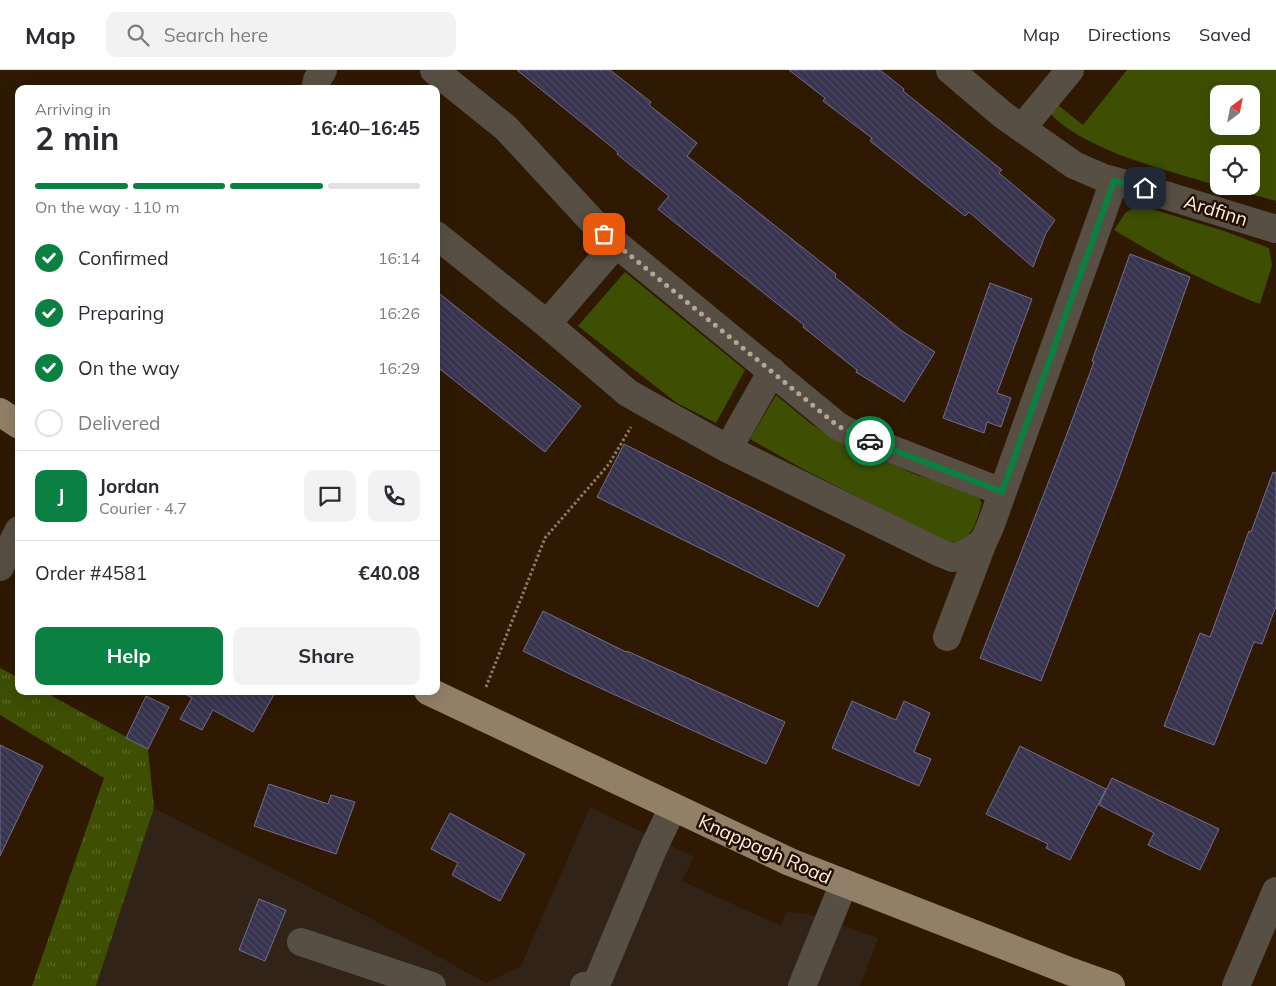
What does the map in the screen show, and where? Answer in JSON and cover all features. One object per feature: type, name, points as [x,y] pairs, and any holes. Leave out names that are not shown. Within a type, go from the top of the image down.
[{"type":"main road","points":[[0,412],[15,423]]},
{"type":"main road","name":"Knappagh Road","points":[[436,695],[790,862],[844,883],[1066,979],[1111,986]]},
{"type":"street","points":[[316,85],[323,70]]},
{"type":"street","points":[[434,70],[506,128],[604,234],[838,426],[855,435],[1002,492]]},
{"type":"street","name":"Ardfinn","points":[[950,70],[1003,115],[1074,165],[1114,181],[1145,188],[1276,229]]},
{"type":"street","points":[[1022,128],[1070,70]]},
{"type":"street","points":[[947,637],[1002,492],[1114,181]]},
{"type":"street","points":[[440,238],[547,324],[628,393],[642,401],[728,449],[938,552],[953,558],[969,552],[982,542]]},
{"type":"street","points":[[547,324],[616,244]]},
{"type":"street","points":[[728,449],[772,371]]},
{"type":"street","points":[[0,567],[15,538]]},
{"type":"street","points":[[584,986],[596,985],[653,849],[673,807]]},
{"type":"street","points":[[802,986],[844,883]]},
{"type":"street","points":[[1236,986],[1276,891]]},
{"type":"street","points":[[300,942],[432,986]]},
{"type":"path","points":[[476,715],[496,659],[545,538],[610,464],[629,433],[642,401]]},
{"type":"shaded area","points":[[590,807],[694,857],[682,881],[781,926],[787,911],[816,916],[878,938],[860,986],[96,986],[154,808],[368,917],[486,983],[521,966]]},
{"type":"green space","points":[[1127,70],[1276,70],[1276,201],[1254,195],[1260,195],[1260,145],[1210,145],[1210,183],[1105,149],[1065,126],[1050,113],[1058,105],[1083,125]]},
{"type":"green space","points":[[1139,205],[1224,231],[1269,248],[1272,265],[1260,304],[1186,270],[1114,230],[1126,212]]},
{"type":"green space","points":[[625,272],[745,370],[716,423],[677,403],[578,326]]},
{"type":"green space","points":[[776,395],[810,423],[838,441],[917,475],[976,492],[982,503],[972,531],[963,540],[948,543],[801,468],[750,439]]},
{"type":"green space","points":[[0,668],[15,676],[15,695],[50,695],[148,749],[154,808],[96,986],[32,986],[104,778],[0,715]]},
{"type":"building","points":[[517,70],[610,70],[651,102],[649,105],[697,143],[687,156],[836,274],[835,277],[902,331],[935,352],[904,402],[856,372],[857,370],[803,327],[804,325],[658,209],[669,196]]},
{"type":"building","points":[[789,70],[880,70],[904,89],[903,91],[1002,170],[999,173],[1055,220],[1046,233],[1033,267],[969,212],[965,216],[870,141],[872,138],[823,101],[825,98]]},
{"type":"building","points":[[1130,254],[1190,277],[1119,478],[1041,681],[980,658],[1094,362],[1092,361]]},
{"type":"building","points":[[990,283],[1032,299],[997,393],[1011,398],[1001,427],[987,422],[984,433],[943,418]]},
{"type":"building","points":[[440,294],[581,406],[545,452],[440,369]]},
{"type":"building","points":[[624,444],[845,555],[818,607],[597,497]]},
{"type":"building","points":[[1273,472],[1276,473],[1276,606],[1262,644],[1254,642],[1214,745],[1164,726],[1200,633],[1210,637]]},
{"type":"building","points":[[543,611],[626,652],[785,722],[766,764],[523,651]]},
{"type":"building","points":[[187,695],[274,695],[253,732],[213,710],[202,730],[180,719],[192,698]]},
{"type":"building","points":[[146,696],[169,707],[148,749],[126,738]]},
{"type":"building","points":[[852,701],[896,720],[904,701],[930,713],[914,752],[931,759],[919,786],[832,748]]},
{"type":"building","points":[[0,745],[43,766],[0,856]]},
{"type":"building","points":[[1020,746],[1106,789],[1070,860],[1046,848],[1048,844],[986,814]]},
{"type":"building","points":[[1112,778],[1219,829],[1200,870],[1148,845],[1154,833],[1099,805]]},
{"type":"building","points":[[269,784],[328,804],[331,795],[355,802],[336,854],[254,826]]},
{"type":"building","points":[[450,813],[525,854],[500,901],[452,875],[458,863],[431,849]]},
{"type":"building","points":[[259,899],[286,910],[265,961],[239,950]]},
{"type":"way so far","points":[[604,234],[838,426],[870,441]]},
{"type":"route","points":[[870,441],[1002,492],[1114,181],[1145,188]]}]
